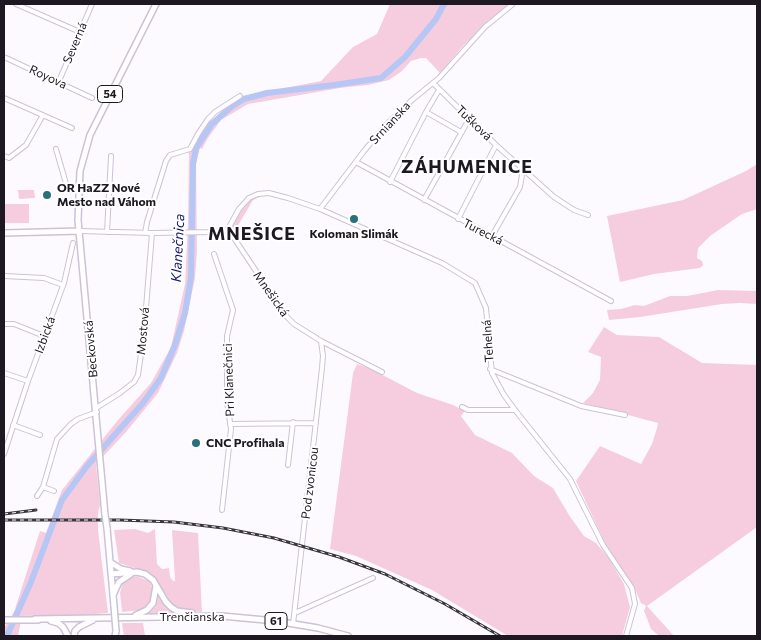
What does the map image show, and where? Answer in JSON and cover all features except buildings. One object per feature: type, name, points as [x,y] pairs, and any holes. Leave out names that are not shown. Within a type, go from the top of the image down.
[{"type":"main road","name":"54","points":[[80,231],[78,189],[80,171],[90,135],[156,4]]},
{"type":"main road","points":[[4,233],[80,231]]},
{"type":"main road","name":"Beckovská","points":[[80,231],[110,562]]},
{"type":"main road","name":"54","points":[[110,562],[116,635]]},
{"type":"main road","points":[[110,562],[121,569],[148,576],[166,602],[174,609],[197,616]]},
{"type":"main road","points":[[111,574],[134,572]]},
{"type":"main road","points":[[113,596],[121,579],[134,572]]},
{"type":"main road","points":[[131,617],[142,613],[151,606],[155,599],[156,586]]},
{"type":"main road","name":"Trenčianska","points":[[35,619],[234,617],[293,624],[348,636]]},
{"type":"main road","points":[[74,636],[74,631],[79,627],[99,618]]},
{"type":"main road","points":[[35,619],[58,623],[63,627],[68,636]]},
{"type":"main road","name":"61","points":[[6,620],[35,619]]},
{"type":"street","points":[[16,4],[80,32]]},
{"type":"street","name":"Severná","points":[[58,81],[92,4]]},
{"type":"street","name":"Srnianska","points":[[320,209],[356,162],[398,113],[443,74],[485,27],[513,4]]},
{"type":"street","name":"Royova","points":[[4,57],[92,98]]},
{"type":"street","name":"Tušková","points":[[433,83],[496,145],[554,197],[574,210],[588,215]]},
{"type":"street","points":[[390,182],[439,90]]},
{"type":"street","points":[[145,233],[146,222],[166,161],[170,155],[190,149],[208,119],[215,112],[240,96]]},
{"type":"street","points":[[4,98],[72,128]]},
{"type":"street","points":[[426,112],[461,132]]},
{"type":"street","points":[[4,156],[9,158],[26,145],[43,115]]},
{"type":"street","points":[[424,200],[469,118]]},
{"type":"street","points":[[458,219],[496,145]]},
{"type":"street","points":[[56,149],[69,191],[78,189]]},
{"type":"street","points":[[107,232],[112,156]]},
{"type":"street","name":"Turecká","points":[[356,162],[610,301]]},
{"type":"street","points":[[492,236],[520,187],[523,169]]},
{"type":"street","name":"Tehelná","points":[[228,229],[239,209],[250,198],[258,194],[269,193],[320,209],[442,263],[475,283],[486,308],[490,369],[504,395],[570,479],[603,545],[632,588],[635,604],[626,636]]},
{"type":"street","points":[[80,231],[203,233],[228,229]]},
{"type":"street","name":"Mnešická","points":[[228,229],[286,316],[307,334],[382,372]]},
{"type":"street","name":"Mostová","points":[[37,496],[43,487],[57,439],[71,424],[96,410],[120,393],[134,382],[138,375],[144,333],[152,233]]},
{"type":"street","name":"Izbická","points":[[4,454],[63,285],[73,243]]},
{"type":"street","name":"Pri Klanečnici","points":[[214,254],[232,307],[232,316],[227,336],[227,402],[230,424],[222,510]]},
{"type":"street","points":[[4,276],[44,278],[63,285]]},
{"type":"street","points":[[4,324],[14,324],[44,336]]},
{"type":"street","name":"Pod zvonicou","points":[[293,624],[323,356],[321,341]]},
{"type":"street","points":[[490,369],[581,406],[625,415]]},
{"type":"street","points":[[4,373],[28,381]]},
{"type":"street","points":[[462,407],[468,410],[515,410]]},
{"type":"street","points":[[288,465],[292,422]]},
{"type":"street","points":[[230,424],[316,423]]},
{"type":"street","points":[[13,425],[40,435]]},
{"type":"street","points":[[43,487],[54,491]]},
{"type":"street","points":[[295,613],[373,578]]},
{"type":"shaded area","points":[[390,4],[510,4],[464,45],[440,73],[426,58],[421,58],[411,61],[402,71],[389,80],[248,104],[221,120],[202,149],[200,148],[196,164],[197,251],[195,278],[184,331],[177,353],[158,393],[126,432],[96,464],[100,505],[98,530],[108,613],[22,616],[18,636],[4,636],[4,628],[14,612],[40,531],[46,533],[62,490],[118,420],[151,383],[171,347],[185,284],[188,224],[188,148],[197,131],[243,96],[321,81],[353,47],[377,34]]},
{"type":"shaded area","points":[[757,164],[757,209],[742,214],[710,236],[698,248],[697,258],[702,261],[703,265],[700,268],[654,274],[620,282],[607,216],[683,200]]},
{"type":"shaded area","points":[[18,190],[34,190],[35,198],[19,199]]},
{"type":"shaded area","points":[[262,196],[253,200],[233,234],[233,224],[246,203]]},
{"type":"shaded area","points":[[5,204],[29,204],[29,223],[5,223]]},
{"type":"shaded area","points":[[718,290],[757,291],[757,304],[722,304],[609,320],[607,310],[635,305],[644,306],[670,296],[687,296]]},
{"type":"shaded area","points":[[604,327],[617,335],[659,337],[702,363],[757,365],[757,527],[647,606],[674,636],[659,636],[651,629],[644,611],[646,606],[641,603],[634,587],[605,543],[576,481],[600,446],[641,464],[652,444],[658,423],[583,403],[593,393],[600,380],[601,357],[588,352]]},
{"type":"shaded area","points":[[357,364],[371,369],[417,393],[465,411],[461,416],[475,435],[512,453],[534,476],[553,488],[584,536],[596,543],[608,557],[624,584],[630,607],[622,636],[508,636],[432,590],[356,556],[330,549],[353,373]]},
{"type":"shaded area","points":[[135,529],[148,533],[155,529],[157,564],[162,569],[169,568],[170,577],[174,582],[172,530],[198,533],[202,612],[181,611],[170,605],[150,573],[119,563],[114,530]]},
{"type":"shaded area","points":[[136,576],[149,581],[152,587],[153,598],[149,605],[142,610],[122,612],[120,593],[123,581]]},
{"type":"shaded area","points":[[159,596],[167,608],[174,613],[148,614],[156,606]]},
{"type":"shaded area","points":[[122,623],[143,623],[145,636],[124,636]]},
{"type":"waterway","name":"Klanečnica","points":[[7,636],[31,582],[62,500],[87,466],[143,403],[161,378],[175,345],[185,313],[191,277],[193,164],[196,148],[212,124],[231,107],[244,99],[267,93],[381,78],[405,57],[436,19],[444,4]]},
{"type":"railway","points":[[4,514],[36,510]]},
{"type":"railway","points":[[4,520],[174,522],[223,528],[274,538],[339,557],[385,574],[445,604],[500,636]]},
{"type":"place","name":"OR HaZZ Nové Mesto nad Váhom","points":[[47,195]]},
{"type":"place","name":"Koloman Slimák","points":[[354,219]]},
{"type":"place","name":"CNC Profihala","points":[[196,443]]},
{"type":"district","name":"ZÁHUMENICE","points":[[467,167]]},
{"type":"district","name":"MNEŠICE","points":[[252,234]]}]
